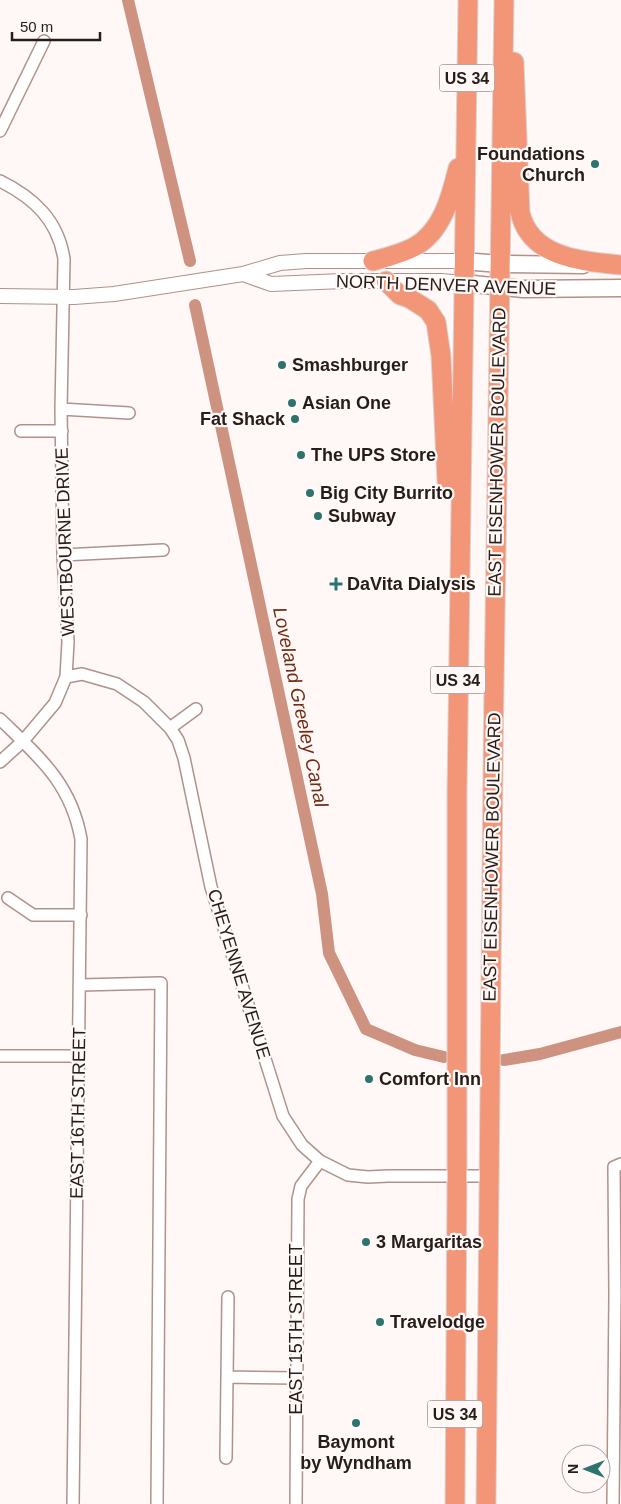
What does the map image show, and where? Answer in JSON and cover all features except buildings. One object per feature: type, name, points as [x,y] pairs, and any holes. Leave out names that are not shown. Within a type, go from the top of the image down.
[{"type":"highway","name":"EAST EISENHOWER BOULEVARD","points":[[455,1504],[457,1175],[456,793],[468,0]]},
{"type":"highway","name":"EAST EISENHOWER BOULEVARD","points":[[486,1504],[488,1176],[504,0]]},
{"type":"highway","points":[[511,0],[520,212],[523,222],[531,237],[548,249],[576,259],[621,265]]},
{"type":"highway","points":[[373,261],[415,247],[430,234],[443,215],[459,166],[467,72]]},
{"type":"highway","points":[[386,281],[400,295],[409,298],[428,310],[436,322],[441,356],[446,482],[460,494]]},
{"type":"main road","name":"NORTH DENVER AVENUE","points":[[463,261],[500,264],[621,265]]},
{"type":"main road","name":"NORTH DENVER AVENUE","points":[[463,283],[523,288],[621,288]]},
{"type":"street","points":[[0,130],[44,41]]},
{"type":"street","name":"WESTBOURNE DRIVE","points":[[0,181],[18,190],[38,206],[59,237],[64,260],[61,409],[63,555],[68,642],[66,677],[55,703],[23,741],[0,762]]},
{"type":"street","name":"NORTH DENVER AVENUE","points":[[0,296],[63,297],[114,294],[243,274],[280,263],[306,261],[463,261]]},
{"type":"street","name":"NORTH DENVER AVENUE","points":[[243,274],[271,284],[386,281],[463,283]]},
{"type":"street","points":[[61,409],[130,413]]},
{"type":"street","points":[[21,431],[62,431]]},
{"type":"street","points":[[63,555],[163,550]]},
{"type":"street","name":"CHEYENNE AVENUE","points":[[66,677],[82,674],[117,684],[144,702],[170,728],[178,740],[184,758],[211,887],[282,1116],[302,1146],[320,1161],[348,1175],[368,1177],[488,1176]]},
{"type":"street","points":[[170,728],[196,709]]},
{"type":"street","name":"EAST 16TH STREET","points":[[0,719],[23,741],[61,784],[70,801],[82,839],[73,1504]]},
{"type":"street","points":[[8,898],[33,915],[81,915]]},
{"type":"street","points":[[80,985],[161,983],[157,1504]]},
{"type":"street","points":[[0,1056],[78,1056]]},
{"type":"street","name":"EAST 15TH STREET","points":[[296,1504],[298,1199],[302,1186],[320,1161]]},
{"type":"street","points":[[613,1504],[618,1165]]},
{"type":"street","points":[[226,1458],[228,1297]]},
{"type":"street","points":[[227,1377],[296,1378]]},
{"type":"waterway","name":"Loveland Greeley Canal","points":[[128,0],[190,261]]},
{"type":"waterway","name":"Loveland Greeley Canal","points":[[195,305],[322,894],[329,953],[366,1029],[415,1050],[444,1057]]},
{"type":"waterway","name":"Loveland Greeley Canal","points":[[504,1060],[540,1054],[621,1032]]},
{"type":"place","name":"Foundations Church","points":[[595,164]]},
{"type":"place","name":"Smashburger","points":[[282,365]]},
{"type":"place","name":"Asian One","points":[[292,403]]},
{"type":"place","name":"Fat Shack","points":[[295,419]]},
{"type":"place","name":"The UPS Store","points":[[301,455]]},
{"type":"place","name":"Big City Burrito","points":[[310,493]]},
{"type":"place","name":"Subway","points":[[318,516]]},
{"type":"place","name":"DaVita Dialysis","points":[[336,584]]},
{"type":"place","name":"Comfort Inn","points":[[369,1079]]},
{"type":"place","name":"3 Margaritas","points":[[366,1242]]},
{"type":"place","name":"Travelodge","points":[[380,1322]]},
{"type":"place","name":"Baymont by Wyndham","points":[[356,1423]]}]
